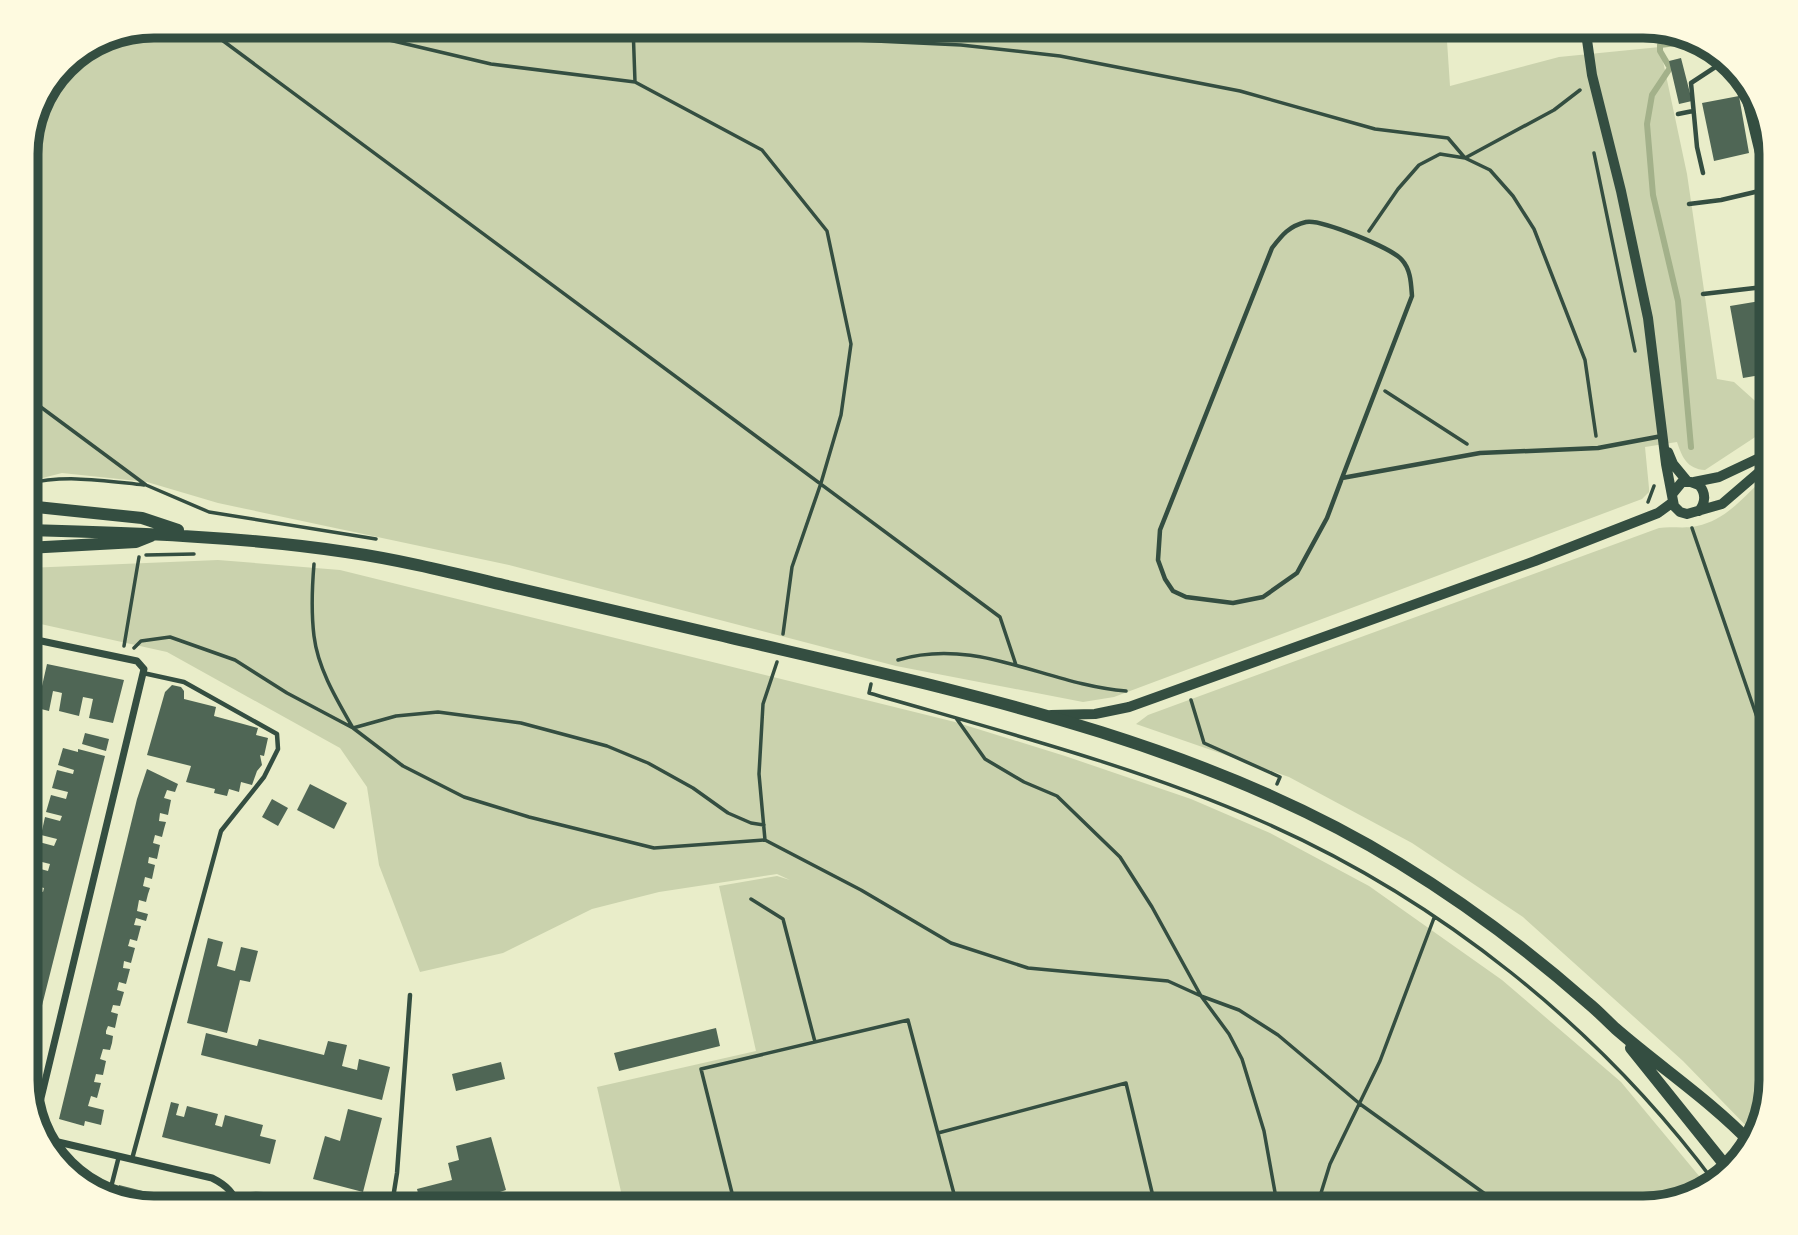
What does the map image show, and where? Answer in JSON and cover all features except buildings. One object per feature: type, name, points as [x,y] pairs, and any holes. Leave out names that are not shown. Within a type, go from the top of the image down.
[{"type":"main road","points":[[39,507],[142,518],[195,536]]},
{"type":"main road","points":[[39,530],[195,536],[316,548],[416,564],[874,672],[1041,715],[1190,763],[1271,796],[1396,860],[1527,951],[1614,1027],[1724,1164]]},
{"type":"main road","points":[[39,547],[136,542],[158,533]]},
{"type":"main road","points":[[1614,1027],[1725,1116],[1745,1137]]},
{"type":"street","points":[[1587,38],[1593,80],[1621,191],[1648,318],[1666,464],[1679,512],[1695,512],[1722,504],[1759,472]]},
{"type":"street","points":[[1662,436],[1673,464],[1704,492],[1704,502],[1695,512]]},
{"type":"street","points":[[1041,715],[1095,714],[1129,707],[1535,561],[1658,513],[1673,497],[1679,484],[1719,477],[1759,458]]},
{"type":"street","points":[[39,641],[137,661],[144,671],[41,1100]]},
{"type":"street","points":[[56,1141],[212,1178],[235,1196]]},
{"type":"lane","points":[[1703,173],[1697,147],[1691,83],[1718,65]]},
{"type":"lane","points":[[1744,97],[1759,151]]},
{"type":"lane","points":[[1678,114],[1693,111]]},
{"type":"lane","points":[[1689,204],[1759,191]]},
{"type":"lane","points":[[1310,221],[1363,238],[1402,259],[1411,276],[1412,296],[1327,518],[1297,573],[1263,597],[1234,603],[1186,597],[1172,591],[1158,560],[1160,530],[1272,248],[1288,229],[1310,221]]},
{"type":"lane","points":[[1703,294],[1759,288]]},
{"type":"lane","points":[[1342,478],[1480,453],[1598,448],[1662,436]]},
{"type":"lane","points":[[132,1159],[221,831],[264,776],[278,749],[277,734],[257,721],[184,682],[144,671]]},
{"type":"lane","points":[[393,1196],[410,995]]},
{"type":"lane","points":[[111,1188],[119,1156]]},
{"type":"lane","points":[[239,1196],[249,1193],[274,1196]]},
{"type":"path","points":[[219,38],[1000,617],[1016,665],[1109,689],[1132,692]]},
{"type":"path","points":[[381,38],[491,64],[635,82],[762,150],[827,231],[851,344],[841,415],[792,567],[781,650],[763,704],[759,774],[765,840]]},
{"type":"path","points":[[633,38],[635,82]]},
{"type":"path","points":[[821,38],[961,45],[1060,56],[1240,91],[1374,129],[1448,138],[1465,158]]},
{"type":"path","points":[[1579,79],[1580,90]]},
{"type":"path","points":[[1465,158],[1554,110],[1593,80]]},
{"type":"path","points":[[1592,143],[1637,362]]},
{"type":"path","points":[[1363,238],[1419,165],[1440,154],[1465,158],[1490,170],[1513,196],[1534,229],[1585,360],[1598,448]]},
{"type":"path","points":[[1378,386],[1480,453]]},
{"type":"path","points":[[39,406],[146,485],[85,479],[39,481]]},
{"type":"path","points":[[1644,506],[1650,500]]},
{"type":"path","points":[[1695,512],[1692,525],[1759,723]]},
{"type":"path","points":[[316,548],[312,594],[314,639],[331,690],[353,728]]},
{"type":"path","points":[[127,556],[204,554]]},
{"type":"path","points":[[122,658],[139,555]]},
{"type":"path","points":[[122,658],[141,641],[170,637],[235,660],[287,693],[353,728],[403,766],[464,797],[529,817],[654,848],[765,840],[861,890],[951,943],[1028,968],[1168,981],[1239,1010],[1278,1035],[1360,1104],[1488,1196]]},
{"type":"path","points":[[874,672],[869,693],[1181,789],[1261,821],[1391,888],[1496,961],[1553,1007],[1620,1071],[1709,1176]]},
{"type":"path","points":[[1187,686],[1204,743],[1280,777],[1271,796]]},
{"type":"path","points":[[353,728],[396,716],[438,712],[521,723],[607,746],[648,763],[693,788],[729,813],[751,823],[764,825]]},
{"type":"path","points":[[956,718],[985,759],[1024,782],[1057,796],[1120,857],[1152,907],[1201,996],[1229,1034],[1242,1059],[1264,1131],[1276,1196]]},
{"type":"path","points":[[751,899],[783,919],[815,1042]]},
{"type":"path","points":[[1320,1196],[1330,1164],[1360,1104],[1403,1004],[1434,918]]},
{"type":"path","points":[[733,1196],[701,1069],[908,1020],[955,1196]]},
{"type":"path","points":[[938,1133],[1126,1083],[1153,1196]]},
{"type":"green space","points":[[154,38],[1447,38],[1450,86],[1559,57],[1660,47],[1687,174],[1717,379],[1734,382],[1759,404],[1759,435],[1705,470],[1686,461],[1677,442],[1645,447],[1649,492],[1642,499],[1114,697],[1083,702],[896,666],[509,565],[218,503],[147,482],[62,473],[39,479],[39,147],[42,124],[50,103],[62,84],[78,67],[110,47]]},
{"type":"green space","points":[[1759,484],[1759,1081],[1757,1103],[1749,1129],[1683,1061],[1523,917],[1412,843],[1289,777],[1136,724],[1148,715],[1659,528],[1692,527],[1709,522],[1728,511]]},
{"type":"green space","points":[[218,560],[340,570],[955,722],[1191,799],[1270,833],[1369,886],[1502,980],[1621,1082],[1703,1180],[1674,1193],[1659,1196],[622,1196],[597,1087],[756,1051],[719,886],[777,876],[790,880],[777,874],[659,892],[592,909],[503,953],[420,972],[379,865],[367,787],[340,748],[167,652],[39,624],[39,567]]},
{"type":"waterway","points":[[1675,43],[1660,45],[1660,51],[1670,68],[1652,95],[1647,124],[1653,195],[1678,301],[1691,447]]}]
